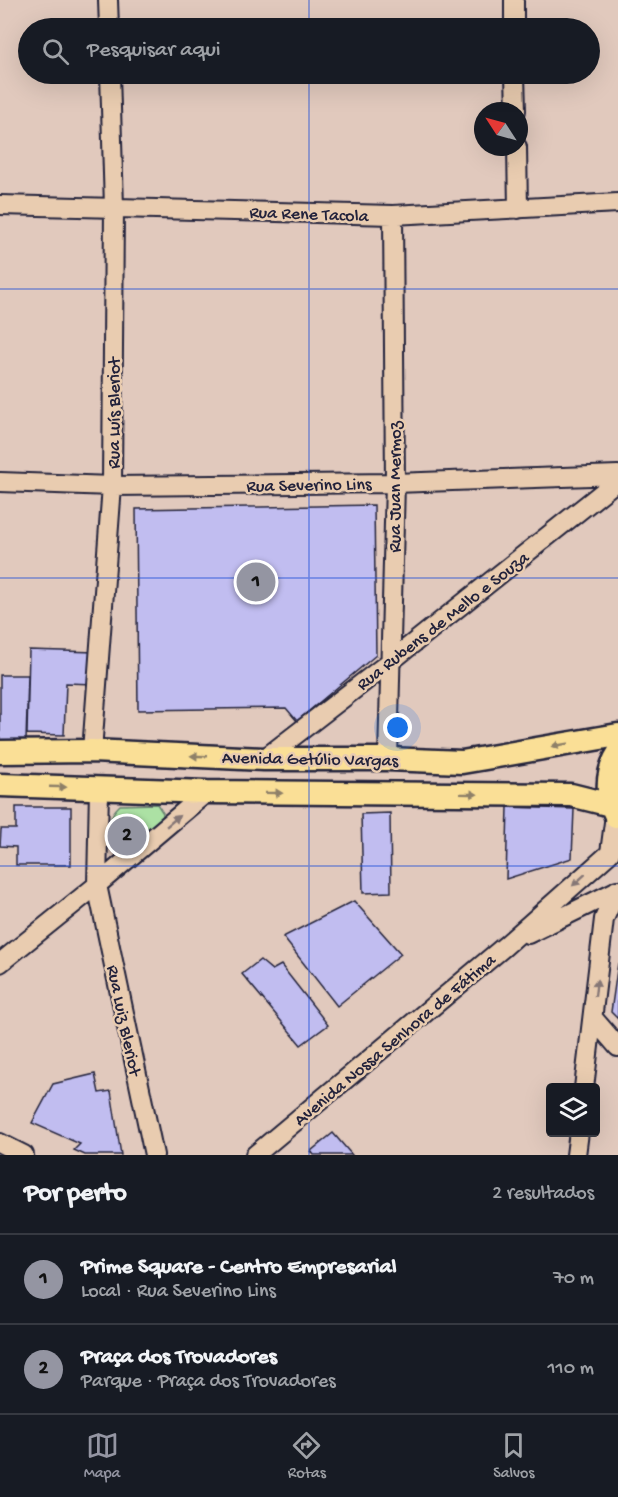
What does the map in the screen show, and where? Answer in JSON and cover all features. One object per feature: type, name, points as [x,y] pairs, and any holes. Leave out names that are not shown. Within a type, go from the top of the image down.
[{"type":"main road","name":"Avenida Getúlio Vargas","points":[[0,752],[92,751],[264,759],[388,759],[462,762],[618,735]]},
{"type":"main road","points":[[615,813],[608,790],[609,775],[618,754]]},
{"type":"main road","name":"Avenida Getúlio Vargas","points":[[0,785],[207,792],[572,795],[615,813]]},
{"type":"street","points":[[108,0],[109,18]]},
{"type":"street","points":[[514,0],[514,18]]},
{"type":"street","name":"Rua Luís Bleriot","points":[[92,751],[112,486],[114,207],[110,84]]},
{"type":"street","points":[[515,84],[516,102]]},
{"type":"street","points":[[517,156],[518,209]]},
{"type":"street","name":"Rua Rene Tacola","points":[[0,205],[393,215],[618,203]]},
{"type":"street","name":"Rua Juan Mermoz","points":[[388,759],[395,483],[393,215]]},
{"type":"street","name":"Rua Severino Lins","points":[[0,482],[112,486],[395,483],[618,475]]},
{"type":"street","name":"Rua Rubens de Mello e Souza","points":[[264,759],[391,662],[618,480]]},
{"type":"street","name":"Rua Luiz Bleriot","points":[[99,789],[97,885],[154,1155]]},
{"type":"street","points":[[0,963],[207,792]]},
{"type":"street","name":"Avenida Nossa Senhora de Fátima","points":[[255,1155],[505,946],[610,853],[615,813]]},
{"type":"street","points":[[585,1083],[604,919],[618,890]]},
{"type":"street","name":"Avenida Nossa Senhora de Fátima","points":[[505,946],[618,890]]},
{"type":"street","points":[[593,1018],[618,1047]]},
{"type":"street","points":[[576,1155],[578,1137]]},
{"type":"street","points":[[0,1143],[24,1155]]},
{"type":"green space","points":[[157,804],[163,813],[162,821],[122,853],[114,851],[110,821],[115,810],[120,805]]},
{"type":"building","points":[[374,505],[376,655],[297,721],[286,708],[138,710],[136,509]]},
{"type":"building","points":[[29,650],[95,652],[94,684],[66,683],[64,735],[27,734]]},
{"type":"building","points":[[0,675],[28,675],[26,741],[0,741]]},
{"type":"building","points":[[16,807],[71,807],[71,865],[16,865],[16,847],[0,846],[1,829],[16,829]]},
{"type":"building","points":[[508,807],[574,809],[572,858],[506,879]]},
{"type":"building","points":[[390,813],[391,892],[363,893],[361,814]]},
{"type":"building","points":[[354,901],[401,954],[337,1006],[283,937]]},
{"type":"building","points":[[260,960],[272,970],[281,965],[328,1025],[301,1045],[242,974]]},
{"type":"building","points":[[618,963],[618,1019],[611,1012]]},
{"type":"building","points":[[95,1074],[99,1093],[111,1091],[121,1155],[85,1155],[74,1150],[80,1144],[32,1123],[53,1084]]},
{"type":"building","points":[[333,1133],[352,1155],[314,1155],[311,1151]]},
{"type":"place","name":"Prime Square - Centro Empresarial","points":[[256,582]]},
{"type":"place","name":"Praça dos Trovadores","points":[[127,836]]}]
